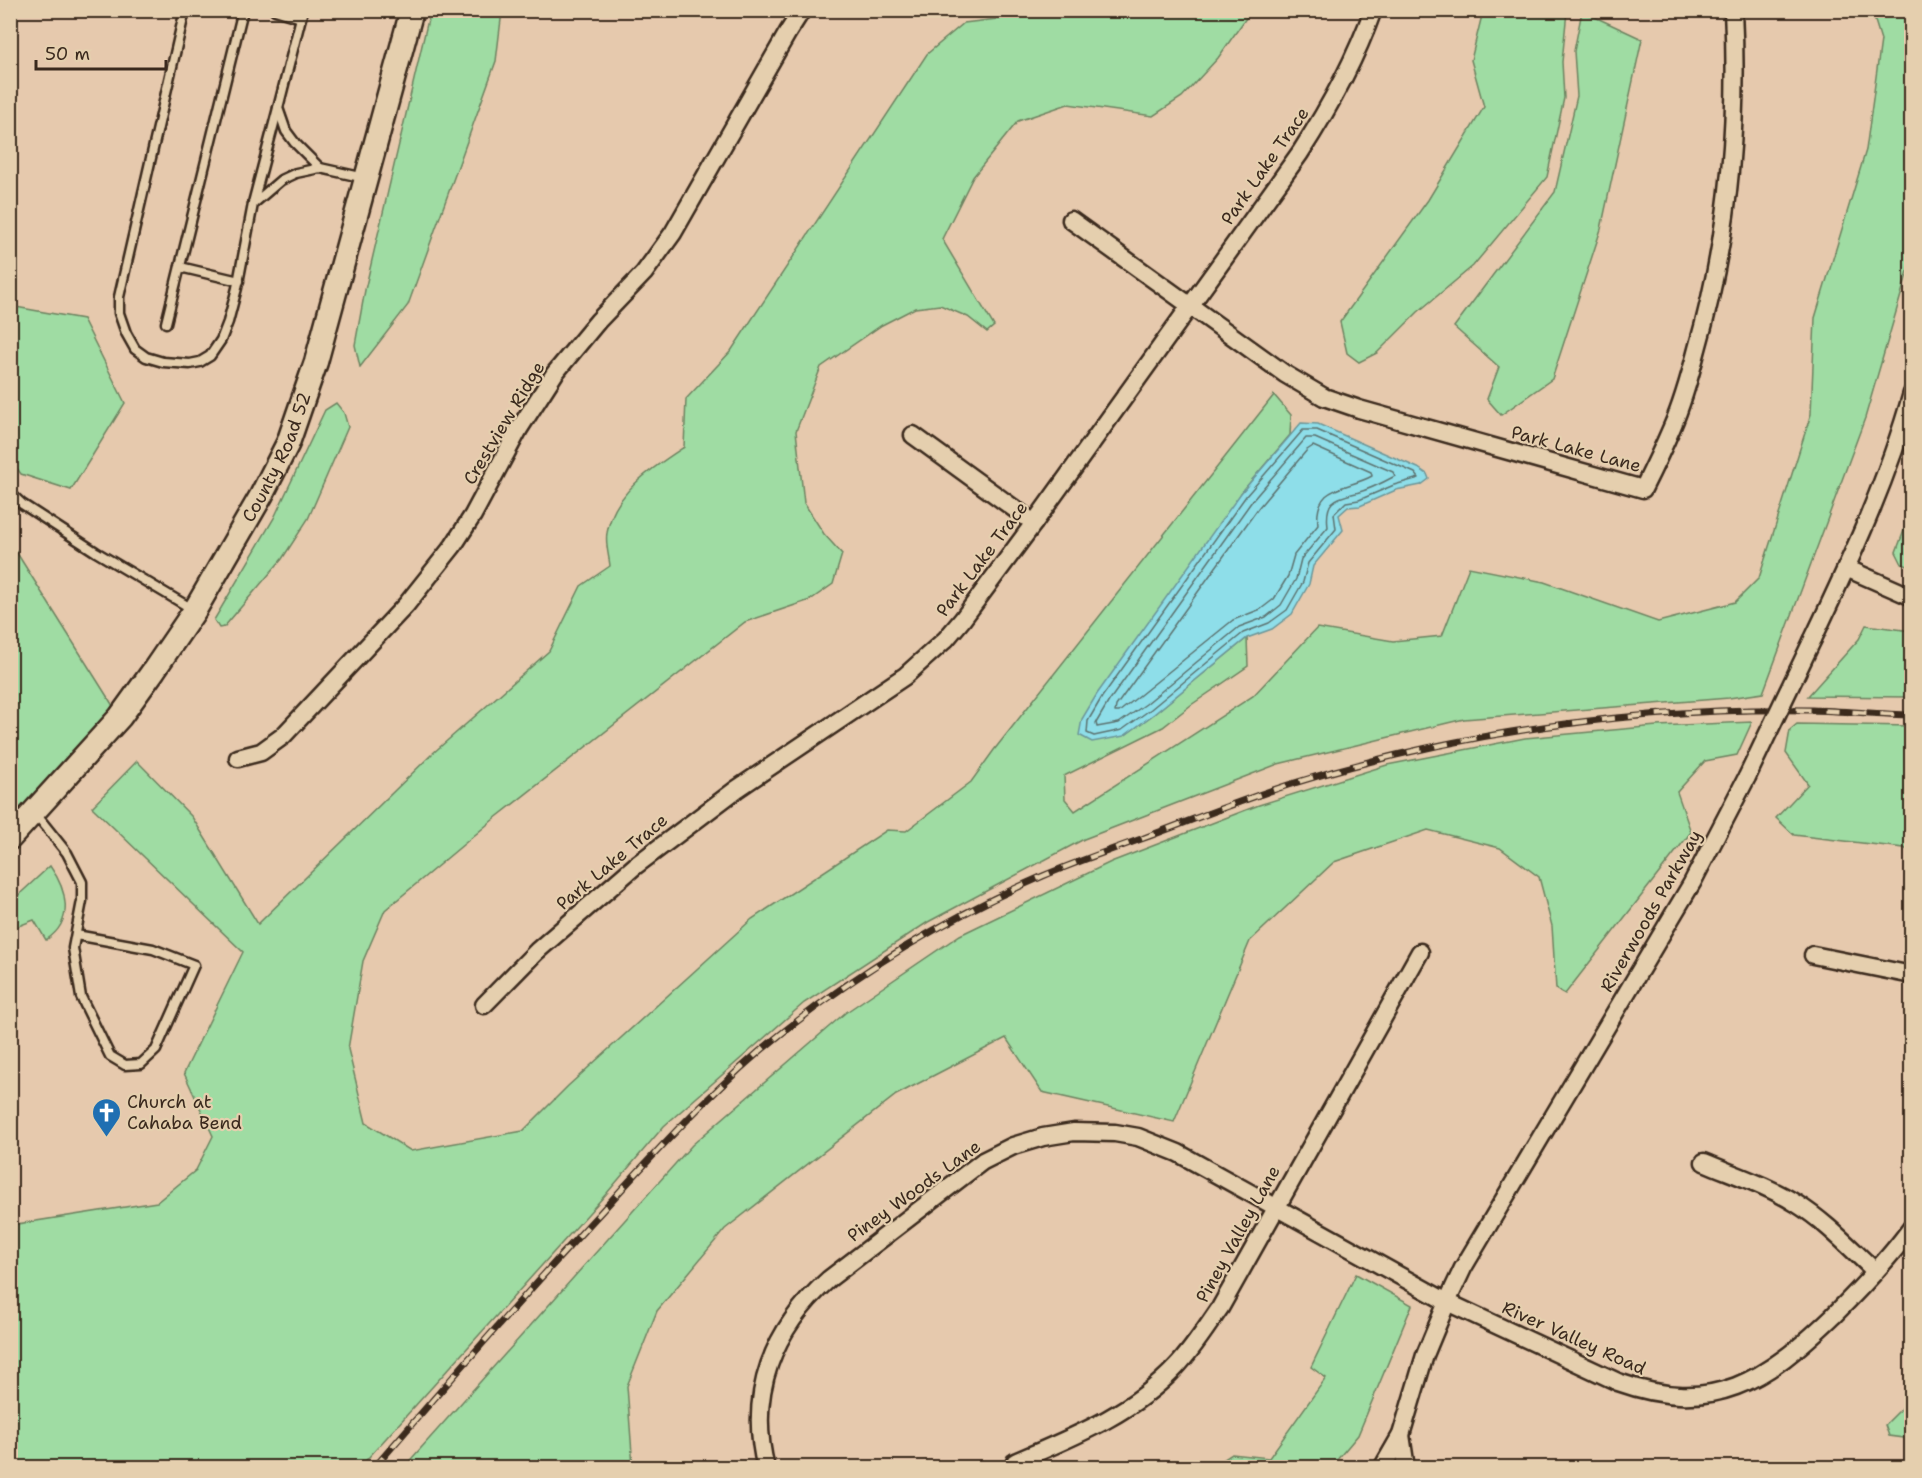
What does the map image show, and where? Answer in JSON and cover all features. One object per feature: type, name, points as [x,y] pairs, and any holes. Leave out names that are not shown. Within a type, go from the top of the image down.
[{"type":"main road","name":"County Road 52","points":[[10,838],[120,717],[195,610],[261,496],[288,443],[319,353],[412,10]]},
{"type":"street","name":"Crestview Ridge","points":[[238,758],[261,752],[283,736],[406,605],[436,569],[473,515],[519,429],[555,373],[598,321],[644,273],[673,233],[802,10]]},
{"type":"street","name":"Park Lake Trace","points":[[484,1005],[537,951],[585,907],[652,852],[737,789],[881,693],[928,657],[962,620],[1300,153],[1320,122],[1354,56],[1372,10]]},
{"type":"street","name":"Park Lake Lane","points":[[1071,220],[1285,374],[1324,397],[1359,409],[1643,489],[1673,426],[1684,395],[1715,279],[1730,189],[1733,153],[1736,97],[1733,10]]},
{"type":"street","name":"Riverwoods Parkway","points":[[1382,1467],[1401,1435],[1425,1355],[1464,1268],[1692,883],[1747,777],[1846,568],[1890,461],[1911,393]]},
{"type":"street","points":[[913,435],[1034,523]]},
{"type":"street","points":[[1846,568],[1911,597]]},
{"type":"street","name":"Piney Valley Lane","points":[[1015,1462],[1107,1420],[1128,1407],[1174,1368],[1196,1344],[1220,1308],[1420,952]]},
{"type":"street","points":[[1813,955],[1911,975]]},
{"type":"street","name":"Piney Woods Lane","points":[[766,1467],[761,1440],[762,1397],[771,1358],[780,1337],[808,1298],[829,1279],[983,1161],[1013,1146],[1042,1137],[1074,1132],[1115,1132],[1138,1137],[1178,1153],[1447,1302]]},
{"type":"street","points":[[1704,1162],[1796,1203],[1826,1225],[1875,1271]]},
{"type":"street","name":"River Valley Road","points":[[1447,1302],[1618,1382],[1657,1394],[1696,1395],[1740,1385],[1775,1366],[1810,1338],[1848,1301],[1911,1227]]},
{"type":"street","name":"Riverwoods Parkway","points":[[1401,1435],[1406,1467]]},
{"type":"lane","points":[[185,10],[118,297],[119,313],[135,349],[146,357],[163,362],[190,364],[200,362],[210,356],[221,340],[239,281],[253,204],[302,14],[275,10]]},
{"type":"lane","points":[[166,323],[243,10]]},
{"type":"lane","points":[[278,108],[286,130],[295,143],[320,168]]},
{"type":"lane","points":[[253,204],[280,180],[296,173],[320,168],[365,178]]},
{"type":"lane","points":[[180,267],[239,281]]},
{"type":"lane","points":[[10,493],[22,504],[96,552],[195,610]]},
{"type":"lane","points":[[35,813],[67,853],[82,882],[82,901],[73,948],[81,997],[110,1056],[125,1065],[141,1064],[156,1050],[194,965],[153,950],[76,935]]},
{"type":"green space","points":[[1009,10],[1251,11],[1218,58],[1182,97],[1153,116],[1068,104],[1018,121],[973,177],[942,239],[994,326],[987,332],[968,317],[940,305],[915,308],[882,325],[821,367],[796,431],[804,503],[824,534],[842,554],[833,584],[810,600],[745,622],[494,819],[385,910],[363,961],[348,1049],[366,1123],[411,1151],[523,1131],[568,1086],[752,919],[887,830],[906,831],[971,782],[1274,395],[1291,415],[1290,435],[1241,493],[1124,736],[1247,638],[1248,666],[1163,727],[1064,776],[1065,799],[1075,811],[1253,696],[1317,628],[1393,641],[1442,636],[1469,567],[1544,582],[1658,622],[1735,602],[1759,578],[1811,414],[1815,318],[1866,150],[1881,40],[1872,11],[1911,11],[1912,234],[1908,271],[1865,418],[1763,693],[1729,698],[1464,719],[1278,764],[1084,839],[928,922],[804,1003],[664,1126],[607,1193],[360,1467],[11,1468],[11,1225],[157,1202],[196,1170],[213,1136],[184,1073],[243,952],[92,807],[137,761],[192,817],[258,924],[432,754],[549,651],[581,586],[610,566],[607,537],[611,518],[617,505],[636,482],[684,447],[686,399],[731,351],[927,54],[964,23],[1005,18]]},
{"type":"green space","points":[[430,11],[502,11],[496,61],[408,305],[360,367],[355,345],[365,290]]},
{"type":"green space","points":[[1483,11],[1567,11],[1562,62],[1564,98],[1547,177],[1473,266],[1418,312],[1377,353],[1359,362],[1347,353],[1340,322],[1428,200],[1484,107],[1471,60]]},
{"type":"green space","points":[[1582,11],[1642,39],[1601,229],[1552,379],[1501,415],[1487,399],[1499,367],[1454,327],[1555,192],[1577,96],[1574,51]]},
{"type":"green space","points":[[10,306],[83,319],[125,403],[71,490],[21,474],[11,460]]},
{"type":"green space","points":[[336,403],[344,413],[348,427],[308,519],[282,559],[224,627],[219,628],[214,620],[274,518],[325,410]]},
{"type":"green space","points":[[1911,512],[1911,567],[1902,564],[1896,552]]},
{"type":"green space","points":[[10,542],[120,717],[10,831]]},
{"type":"green space","points":[[1866,625],[1911,631],[1911,697],[1808,696],[1859,639]]},
{"type":"green space","points":[[1752,722],[1737,755],[1705,761],[1677,792],[1691,832],[1565,994],[1556,989],[1552,926],[1539,877],[1500,848],[1428,830],[1334,862],[1250,941],[1174,1122],[1042,1092],[1006,1038],[896,1095],[725,1229],[657,1311],[627,1386],[633,1467],[404,1467],[692,1145],[845,1013],[960,935],[1111,862],[1259,805],[1387,765],[1525,738],[1657,726]]},
{"type":"green space","points":[[1797,724],[1911,726],[1911,852],[1904,848],[1794,835],[1776,818],[1808,784],[1786,753],[1790,730]]},
{"type":"green space","points":[[50,866],[61,885],[65,905],[61,924],[46,940],[34,920],[11,929],[11,902]]},
{"type":"green space","points":[[1356,1274],[1412,1305],[1358,1435],[1331,1467],[1212,1467],[1232,1454],[1269,1458],[1326,1378],[1311,1367]]},
{"type":"green space","points":[[1911,1399],[1911,1439],[1889,1436],[1885,1425]]},
{"type":"water","points":[[1301,423],[1318,424],[1418,468],[1427,474],[1429,479],[1421,485],[1396,490],[1360,506],[1348,507],[1339,515],[1343,530],[1313,566],[1309,584],[1292,614],[1272,629],[1247,638],[1124,736],[1092,742],[1079,735],[1082,719],[1097,694],[1241,493]]},
{"type":"railway","points":[[374,1468],[573,1243],[718,1089],[792,1025],[860,976],[931,932],[1005,893],[1080,861],[1288,785],[1377,760],[1467,740],[1604,719],[1691,712],[1824,710],[1912,715]]},
{"type":"place","name":"Church at Cahaba Bend","points":[[106,1138]]}]
